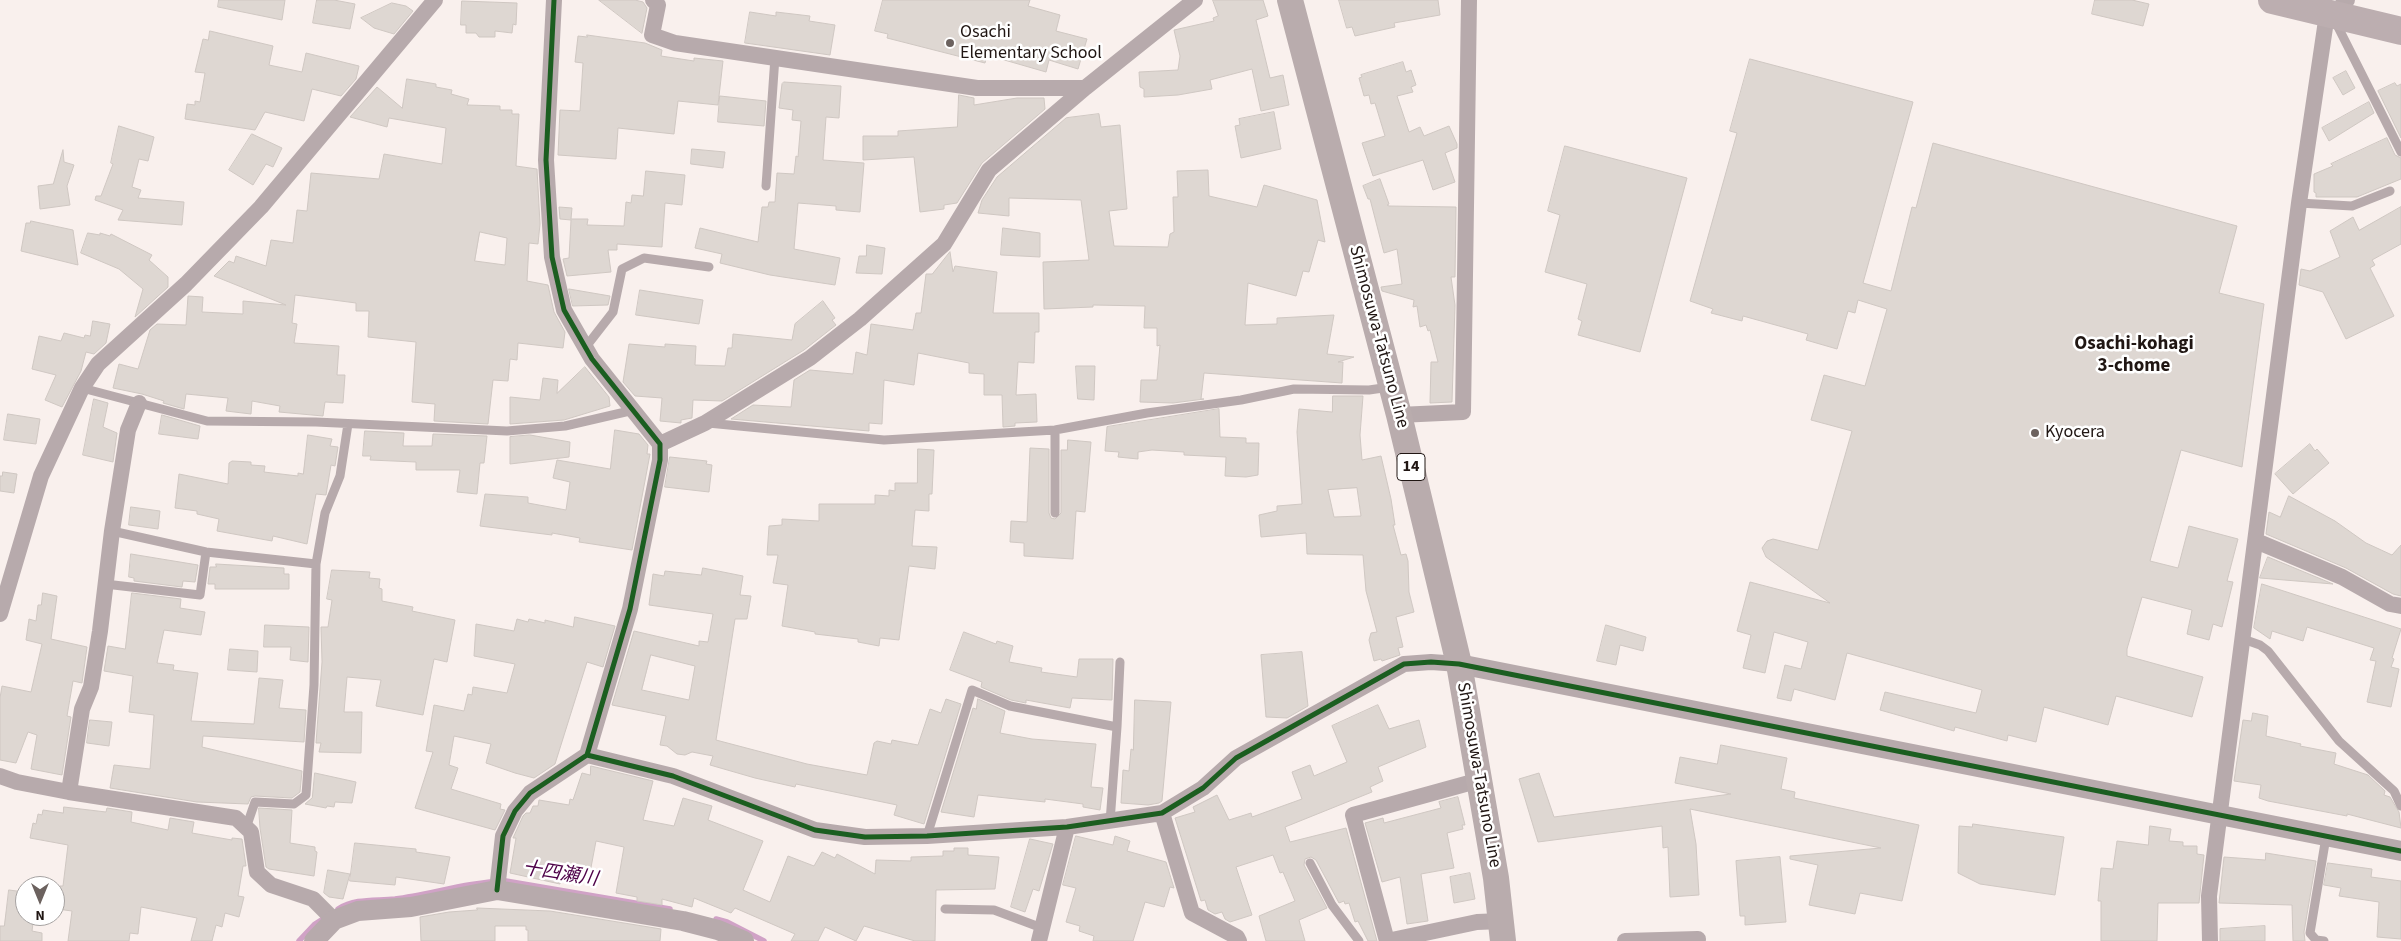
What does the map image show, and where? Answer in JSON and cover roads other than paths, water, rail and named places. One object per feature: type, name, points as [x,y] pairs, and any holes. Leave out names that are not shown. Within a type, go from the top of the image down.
[{"type":"highway","points":[[2272,0],[2336,10],[2401,32]]},
{"type":"main road","name":"Shimosuwa-Tatsuno Line","points":[[1290,0],[1399,416],[1459,664],[1480,780],[1502,931]]},
{"type":"street","points":[[0,614],[41,476],[82,388],[98,364],[186,284],[261,206],[435,0]]},
{"type":"street","points":[[497,890],[503,836],[515,812],[530,793],[587,755],[630,609],[660,460],[660,444],[592,359],[564,310],[552,257],[546,160],[554,0]]},
{"type":"street","points":[[653,0],[658,5],[652,35],[675,43],[977,88],[1085,88]]},
{"type":"street","points":[[660,444],[705,422],[810,358],[874,307],[944,244],[989,170],[1085,88],[1195,0]]},
{"type":"street","points":[[1399,416],[1463,412],[1469,0]]},
{"type":"street","points":[[2210,941],[2209,896],[2299,203],[2336,10]]},
{"type":"street","points":[[69,792],[82,709],[91,687],[128,430],[139,403]]},
{"type":"street","points":[[2256,541],[2342,577],[2390,604],[2401,606]]},
{"type":"street","points":[[587,755],[673,776],[815,830],[865,837],[927,836],[1067,827],[1162,813],[1203,788],[1236,758],[1404,664],[1431,662],[1459,664],[2401,851]]},
{"type":"street","points":[[0,776],[17,782],[69,792],[236,818],[251,832],[257,872],[271,886],[313,899],[334,920]]},
{"type":"street","points":[[1480,780],[1353,814],[1387,941],[1478,922],[1502,931]]},
{"type":"street","points":[[1162,813],[1192,914],[1237,937],[1239,941]]},
{"type":"street","points":[[1040,934],[1067,827]]},
{"type":"street","points":[[314,941],[334,920],[358,911],[412,907],[497,890],[683,921],[718,930],[744,941]]},
{"type":"street","points":[[1625,941],[1698,939]]},
{"type":"lane","points":[[2336,10],[2401,152]]},
{"type":"lane","points":[[766,186],[775,57]]},
{"type":"lane","points":[[2299,203],[2352,206],[2390,191]]},
{"type":"lane","points":[[585,348],[613,312],[622,269],[644,258],[709,267]]},
{"type":"lane","points":[[705,422],[884,440],[1055,430],[1147,413],[1241,400],[1294,389],[1369,390],[1390,387]]},
{"type":"lane","points":[[82,388],[207,421],[348,424],[507,431],[565,426],[634,410]]},
{"type":"lane","points":[[246,828],[255,802],[294,804],[306,794],[314,685],[316,564],[325,512],[340,476],[348,424]]},
{"type":"lane","points":[[1055,430],[1055,513]]},
{"type":"lane","points":[[112,531],[206,552],[316,564]]},
{"type":"lane","points":[[105,584],[200,596],[206,552]]},
{"type":"lane","points":[[2243,639],[2260,645],[2268,651],[2339,741],[2394,792],[2401,806]]},
{"type":"lane","points":[[1110,822],[1120,662]]},
{"type":"lane","points":[[927,836],[972,690],[1010,706],[1117,727]]},
{"type":"lane","points":[[2324,941],[2309,937],[2326,837]]},
{"type":"lane","points":[[1310,863],[1332,906],[1360,941]]},
{"type":"lane","points":[[945,910],[994,910],[1040,934]]},
{"type":"waterway","name":"十四瀬川","points":[[338,909],[352,903],[395,899],[464,886],[506,881],[670,909]]},
{"type":"waterway","name":"十四瀬川","points":[[299,941],[315,924],[326,917]]},
{"type":"waterway","name":"十四瀬川","points":[[716,919],[727,922],[764,941]]},
{"type":"place","name":"Osachi Elementary School","points":[[950,43]]},
{"type":"place","name":"Kyocera","points":[[2035,433]]},
{"type":"district","name":"Osachi-kohagi 3-chome","points":[[2134,356]]}]
